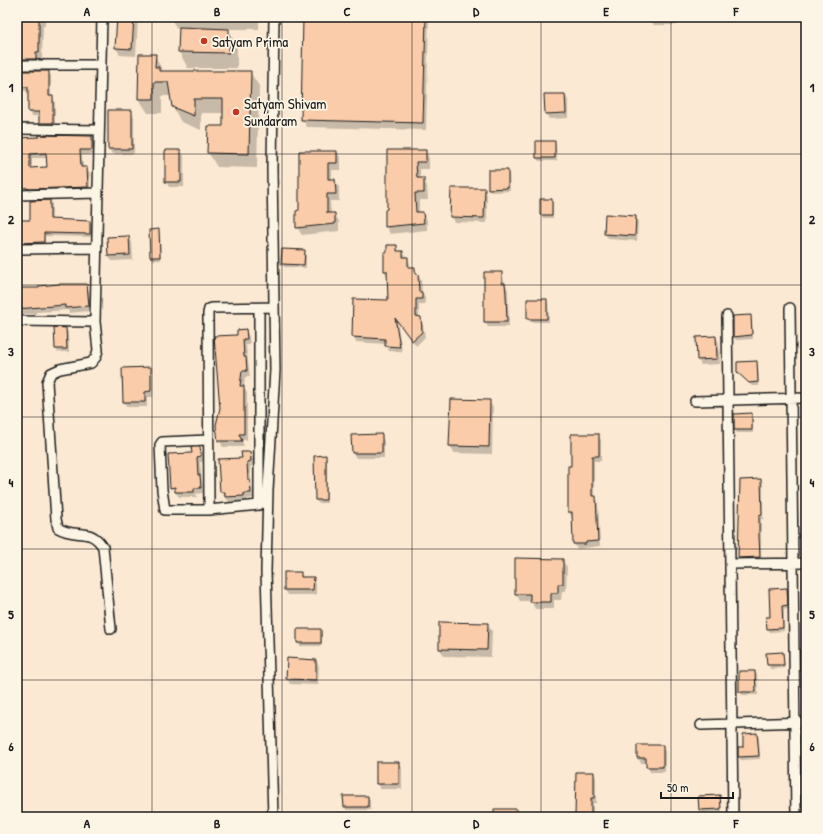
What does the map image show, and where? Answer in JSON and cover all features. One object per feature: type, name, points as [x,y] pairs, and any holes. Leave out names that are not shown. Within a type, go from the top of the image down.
[{"type":"street","points":[[102,17],[94,322],[98,350],[96,357],[91,363],[60,369],[50,373],[47,382],[58,528],[66,533],[91,535],[98,538],[104,546],[111,629]]},
{"type":"street","points":[[273,817],[266,571],[268,490],[275,370],[272,168],[274,17]]},
{"type":"street","points":[[17,65],[101,65]]},
{"type":"street","points":[[17,129],[99,130]]},
{"type":"street","points":[[17,195],[98,193]]},
{"type":"street","points":[[17,249],[96,248]]},
{"type":"street","points":[[209,510],[209,309],[274,307]]},
{"type":"street","points":[[259,308],[259,505]]},
{"type":"street","points":[[790,308],[796,817]]},
{"type":"street","points":[[727,316],[733,817]]},
{"type":"street","points":[[17,321],[94,322]]},
{"type":"street","points":[[695,400],[806,398]]},
{"type":"street","points":[[208,440],[162,442],[159,448],[165,510],[209,510],[259,505]]},
{"type":"street","points":[[259,505],[268,490]]},
{"type":"street","points":[[730,564],[806,563]]},
{"type":"street","points":[[701,725],[806,722]]},
{"type":"building","points":[[17,17],[39,17],[39,52],[36,52],[36,59],[20,59],[20,52],[17,52]]},
{"type":"building","points":[[117,17],[134,17],[132,49],[115,48]]},
{"type":"building","points":[[303,17],[426,17],[423,123],[301,120]]},
{"type":"building","name":"Satyam Prima","points":[[179,27],[229,29],[229,53],[178,52]]},
{"type":"building","name":"Satyam Shivam Sundaram","points":[[139,54],[156,54],[155,67],[159,67],[159,71],[251,71],[249,154],[207,153],[208,126],[223,126],[223,99],[194,99],[194,116],[172,107],[168,82],[154,82],[154,99],[138,99]]},
{"type":"building","points":[[20,71],[49,71],[49,96],[53,96],[53,123],[39,123],[39,112],[28,112],[28,87],[20,87]]},
{"type":"building","points":[[544,94],[565,94],[566,113],[545,114]]},
{"type":"building","points":[[108,110],[132,110],[132,149],[108,149]]},
{"type":"building","points":[[39,135],[92,136],[92,150],[80,150],[81,167],[87,167],[88,187],[30,189],[17,185],[17,138],[39,137]],"holes":[[[46,153],[47,167],[30,168],[30,154]]]},
{"type":"building","points":[[536,141],[555,141],[555,158],[536,158]]},
{"type":"building","points":[[165,150],[181,150],[181,182],[165,182]]},
{"type":"building","points":[[387,150],[426,150],[426,162],[416,162],[417,178],[424,178],[424,193],[415,193],[416,212],[423,212],[424,223],[385,227],[385,210],[387,209]]},
{"type":"building","points":[[299,151],[337,151],[337,163],[328,163],[328,179],[335,179],[336,194],[327,194],[327,213],[335,213],[335,224],[296,228],[296,211],[299,210]]},
{"type":"building","points":[[488,170],[508,170],[508,188],[488,189]]},
{"type":"building","points":[[451,188],[485,188],[484,218],[450,217]]},
{"type":"building","points":[[540,199],[552,199],[552,215],[540,215]]},
{"type":"building","points":[[50,200],[50,219],[90,221],[90,234],[44,233],[44,242],[17,243],[17,220],[30,220],[30,201]]},
{"type":"building","points":[[605,214],[636,216],[635,236],[604,234]]},
{"type":"building","points":[[159,229],[160,257],[150,257],[149,230]]},
{"type":"building","points":[[129,236],[130,255],[108,256],[107,237]]},
{"type":"building","points":[[387,245],[397,245],[397,251],[403,251],[403,257],[408,257],[408,267],[415,267],[415,274],[418,274],[419,292],[422,292],[422,299],[416,299],[416,316],[421,317],[422,332],[412,341],[395,318],[400,347],[385,346],[385,339],[352,337],[353,299],[388,300],[387,271],[384,271],[384,252],[387,252]]},
{"type":"building","points":[[282,249],[305,250],[304,265],[281,264]]},
{"type":"building","points":[[484,272],[502,272],[502,283],[505,283],[507,322],[484,322]]},
{"type":"building","points":[[87,284],[89,306],[65,308],[65,305],[17,309],[17,288],[39,288],[39,286]]},
{"type":"building","points":[[527,299],[547,299],[547,319],[527,319]]},
{"type":"building","points":[[751,315],[752,335],[733,337],[733,316]]},
{"type":"building","points":[[54,327],[66,328],[67,349],[55,349]]},
{"type":"building","points":[[246,329],[247,339],[243,339],[244,357],[246,357],[247,371],[242,371],[240,386],[244,386],[244,434],[239,434],[242,441],[218,441],[216,425],[220,408],[214,336],[237,335],[237,330]]},
{"type":"building","points":[[716,336],[717,359],[697,360],[696,337]]},
{"type":"building","points":[[757,361],[758,382],[749,383],[737,372],[737,362]]},
{"type":"building","points":[[151,367],[151,391],[145,392],[145,402],[123,402],[122,368]]},
{"type":"building","points":[[451,399],[490,400],[489,447],[449,446]]},
{"type":"building","points":[[752,413],[752,430],[734,430],[734,414]]},
{"type":"building","points":[[382,434],[382,453],[352,453],[351,435]]},
{"type":"building","points":[[571,434],[599,434],[599,456],[592,456],[592,496],[596,496],[598,541],[586,542],[586,544],[573,544],[572,512],[568,512],[568,466],[571,466]]},
{"type":"building","points":[[191,447],[200,447],[201,456],[197,457],[198,475],[200,475],[201,488],[194,488],[194,492],[175,492],[175,487],[170,488],[168,454],[192,453]]},
{"type":"building","points":[[241,452],[250,452],[251,461],[247,462],[248,480],[250,480],[251,493],[244,493],[244,496],[225,497],[225,492],[220,492],[218,459],[242,458]]},
{"type":"building","points":[[326,455],[326,500],[315,500],[314,456]]},
{"type":"building","points":[[761,479],[762,515],[759,516],[760,557],[738,558],[740,480]]},
{"type":"building","points":[[515,558],[563,559],[563,584],[558,584],[558,593],[551,593],[551,602],[530,602],[530,594],[515,594]]},
{"type":"building","points":[[284,572],[301,572],[301,577],[314,577],[313,590],[284,590]]},
{"type":"building","points":[[787,588],[788,605],[782,606],[783,628],[767,629],[766,617],[770,617],[769,589]]},
{"type":"building","points":[[439,622],[488,623],[487,650],[439,649]]},
{"type":"building","points":[[297,629],[321,629],[321,643],[297,643]]},
{"type":"building","points":[[783,652],[784,665],[767,665],[766,653]]},
{"type":"building","points":[[287,658],[316,660],[316,680],[286,679]]},
{"type":"building","points":[[739,671],[755,671],[756,692],[739,692]]},
{"type":"building","points":[[757,733],[759,756],[738,757],[738,747],[743,747],[743,734]]},
{"type":"building","points":[[637,745],[663,745],[663,767],[646,767],[646,758],[637,758]]},
{"type":"building","points":[[376,762],[399,762],[399,784],[376,784]]},
{"type":"building","points":[[576,772],[594,772],[594,798],[591,798],[591,817],[575,817]]},
{"type":"building","points":[[720,795],[721,809],[699,810],[698,796]]},
{"type":"building","points":[[343,796],[368,796],[368,807],[344,807]]},
{"type":"building","points":[[494,809],[517,809],[517,817],[494,817]]},
{"type":"place","name":"Satyam Prima","points":[[204,41]]},
{"type":"place","name":"Satyam Shivam Sundaram","points":[[236,112]]}]
